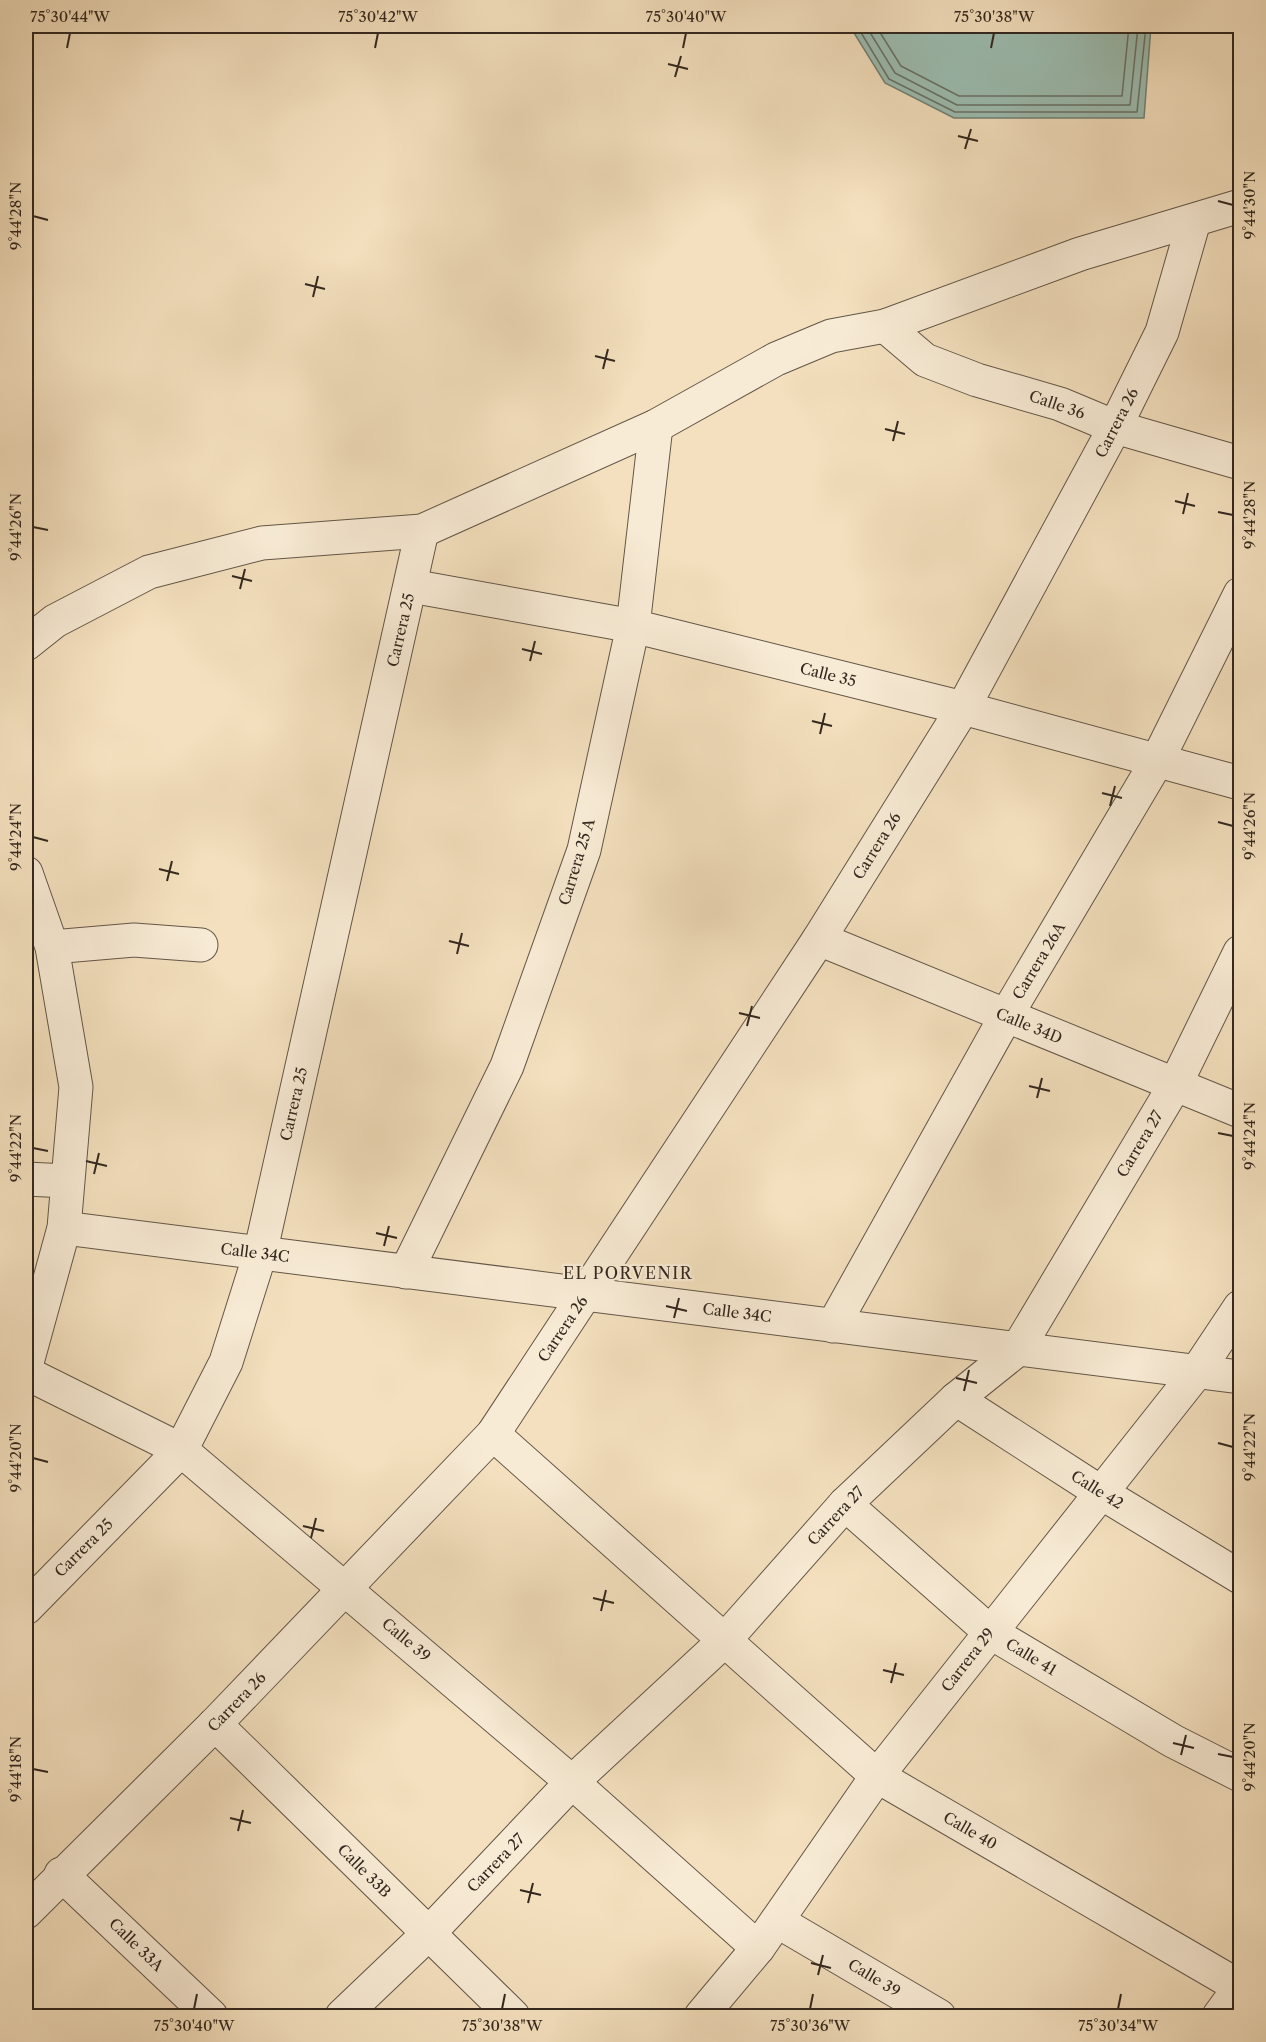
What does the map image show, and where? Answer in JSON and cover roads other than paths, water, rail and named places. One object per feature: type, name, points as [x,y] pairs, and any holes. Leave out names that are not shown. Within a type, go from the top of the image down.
[{"type":"street","points":[[26,644],[55,621],[149,572],[262,543],[422,531],[656,426],[776,359],[831,336],[885,326],[1080,254],[1240,206]]},
{"type":"street","name":"Carrera 26","points":[[26,1912],[215,1724],[493,1434],[819,939],[963,708],[1116,427],[1162,332],[1194,221]]},
{"type":"street","name":"Calle 36","points":[[885,326],[925,360],[977,380],[1060,404],[1116,427],[1240,463]]},
{"type":"street","name":"Carrera 25 A","points":[[406,1272],[507,1066],[580,861],[633,626],[656,426]]},
{"type":"street","name":"Carrera 25","points":[[26,1608],[181,1450],[226,1362],[260,1254],[422,531]]},
{"type":"street","name":"Calle 35","points":[[411,586],[633,626],[963,708],[1240,783]]},
{"type":"street","name":"Carrera 26A","points":[[833,1326],[1006,1016],[1157,761],[1240,594]]},
{"type":"street","points":[[26,873],[52,947],[76,1087],[64,1228],[26,1366]]},
{"type":"street","points":[[52,947],[134,939],[201,945]]},
{"type":"street","name":"Calle 34D","points":[[819,939],[1240,1111]]},
{"type":"street","name":"Carrera 27","points":[[342,2016],[428,1934],[572,1782],[723,1642],[845,1504],[956,1399],[1017,1350],[1175,1084],[1240,952]]},
{"type":"street","points":[[26,1179],[68,1181]]},
{"type":"street","name":"Calle 34C","points":[[64,1228],[1240,1377]]},
{"type":"street","name":"Carrera 29","points":[[701,2016],[758,1948],[877,1776],[1196,1373],[1240,1307]]},
{"type":"street","name":"Calle 39","points":[[26,1373],[181,1450],[572,1782],[758,1948]]},
{"type":"street","name":"Calle 42","points":[[956,1399],[1100,1492],[1240,1577]]},
{"type":"street","points":[[493,1434],[723,1642]]},
{"type":"street","name":"Calle 41","points":[[845,1504],[990,1632],[1173,1741],[1240,1774]]},
{"type":"street","name":"Calle 40","points":[[723,1642],[877,1776],[1240,1987]]},
{"type":"street","name":"Calle 33B","points":[[215,1724],[513,2016]]},
{"type":"street","name":"Calle 33A","points":[[62,1875],[211,2016]]},
{"type":"street","name":"Calle 39","points":[[777,1921],[939,2016]]},
{"type":"street","points":[[1220,2016],[1240,1987]]},
{"type":"water","points":[[853,26],[1151,26],[1144,118],[954,118],[885,83],[851,28]]},
{"type":"district","name":"EL PORVENIR","points":[[628,1273]]}]
